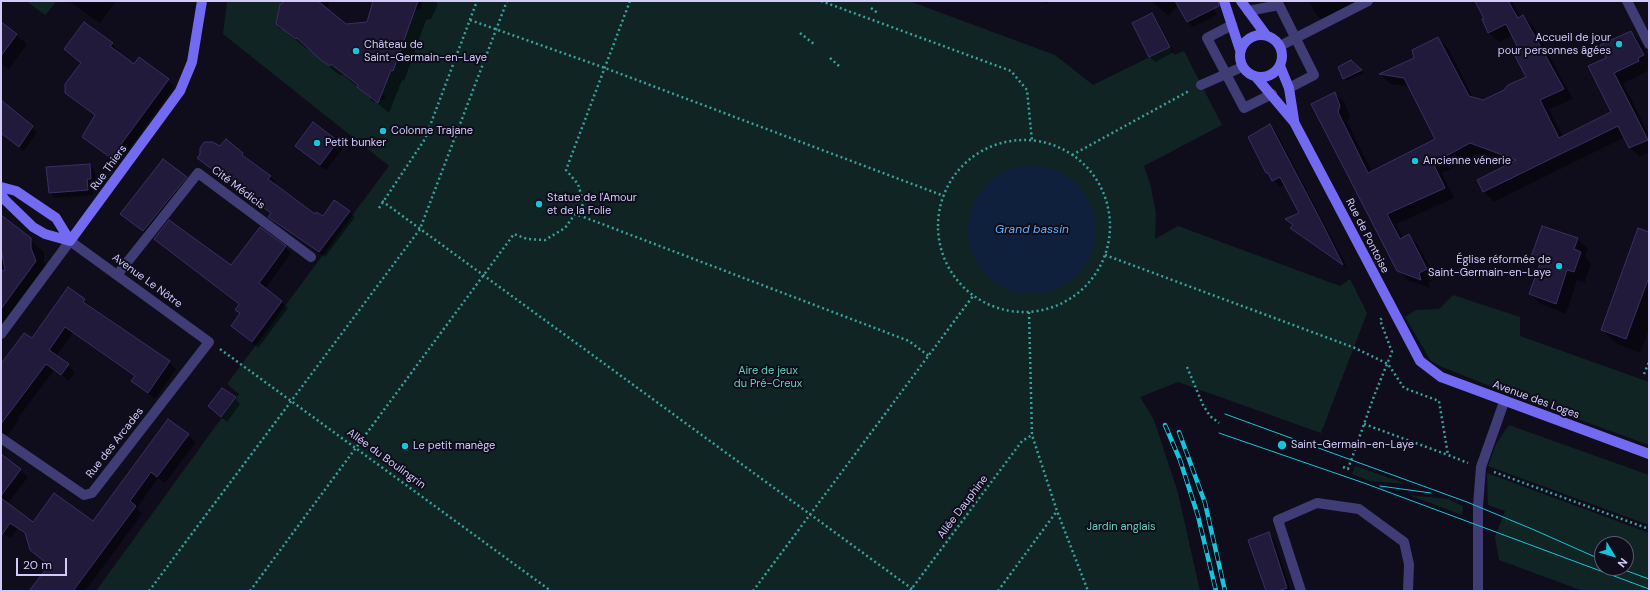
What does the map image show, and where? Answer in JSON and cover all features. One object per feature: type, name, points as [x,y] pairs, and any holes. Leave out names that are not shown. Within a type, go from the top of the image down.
[{"type":"main road","name":"Rue Thiers","points":[[70,241],[180,91],[192,62],[202,1]]},
{"type":"main road","points":[[1224,1],[1240,50],[1239,57],[1242,67],[1249,75],[1256,77],[1268,76],[1274,73],[1280,66],[1282,58],[1280,46],[1272,38],[1266,35],[1259,35],[1247,40],[1240,50]]},
{"type":"main road","points":[[1241,1],[1266,35]]},
{"type":"main road","name":"Rue de Pontoise","points":[[1280,66],[1288,88],[1294,122]]},
{"type":"main road","name":"Rue de Pontoise","points":[[1256,77],[1272,94],[1294,122],[1420,361]]},
{"type":"main road","points":[[1,187],[16,191],[56,218],[70,241]]},
{"type":"main road","points":[[1,194],[5,200],[33,226],[45,234],[70,241]]},
{"type":"main road","name":"Avenue des Loges","points":[[1420,361],[1440,377],[1504,402],[1649,454]]},
{"type":"street","points":[[1280,46],[1368,1]]},
{"type":"street","points":[[1627,1],[1649,44]]},
{"type":"street","points":[[1248,10],[1279,6],[1296,38],[1314,74],[1288,88]]},
{"type":"street","points":[[1232,25],[1207,38],[1244,108],[1272,94]]},
{"type":"street","points":[[1201,85],[1242,67]]},
{"type":"street","name":"Cité Médicis","points":[[118,275],[198,173],[311,257]]},
{"type":"street","name":"Avenue Le Nôtre","points":[[70,241],[209,342]]},
{"type":"street","name":"Rue Thiers","points":[[1,334],[70,241]]},
{"type":"street","name":"Rue des Arcades","points":[[1,438],[84,495],[92,493],[209,342]]},
{"type":"street","points":[[1478,591],[1478,506],[1481,467],[1504,402]]},
{"type":"street","points":[[1302,591],[1278,520],[1317,503],[1359,509],[1404,542],[1409,564],[1408,591]]},
{"type":"path","points":[[379,208],[425,139],[477,1]]},
{"type":"path","points":[[148,591],[420,229],[507,1]]},
{"type":"path","points":[[581,216],[583,201],[578,184],[566,170],[630,1]]},
{"type":"path","points":[[821,1],[1011,72],[1027,90],[1032,141]]},
{"type":"path","points":[[871,8],[879,14]]},
{"type":"path","points":[[470,20],[604,68],[944,196]]},
{"type":"path","points":[[800,33],[814,44]]},
{"type":"path","points":[[830,58],[839,66]]},
{"type":"path","points":[[1072,155],[1201,85]]},
{"type":"path","points":[[1013,141],[1032,141],[1058,147],[1072,155],[1094,176],[1102,189],[1107,204],[1110,234],[1105,255],[1093,277],[1072,298],[1058,305],[1029,312],[999,309],[973,296],[954,276],[942,251],[938,224],[944,196],[960,170],[984,151],[998,144],[1013,141]]},
{"type":"path","points":[[382,202],[483,274],[911,590],[915,591]]},
{"type":"path","points":[[250,591],[514,234],[527,239],[544,240],[557,234],[565,228],[575,214],[909,341],[929,356]]},
{"type":"path","points":[[1105,255],[1354,348],[1388,364],[1404,388],[1439,401],[1448,455]]},
{"type":"path","points":[[753,591],[973,296]]},
{"type":"path","points":[[1029,312],[1032,435],[1057,511],[1088,591]]},
{"type":"path","points":[[1343,467],[1348,468],[1392,352],[1380,320],[1394,312]]},
{"type":"path","name":"Allée du Boulingrin","points":[[209,342],[292,400],[552,591]]},
{"type":"path","points":[[1644,374],[1649,362]]},
{"type":"path","points":[[1187,367],[1203,405],[1210,416],[1219,423]]},
{"type":"path","points":[[1364,424],[1649,529]]},
{"type":"path","name":"Allée Dauphine","points":[[911,590],[1022,441],[1032,435]]},
{"type":"path","points":[[998,591],[1057,511]]},
{"type":"green space","points":[[26,1],[57,1],[45,15]]},
{"type":"green space","points":[[227,1],[283,1],[282,4],[280,4],[277,18],[278,27],[281,29],[283,27],[296,39],[297,37],[330,66],[331,64],[358,85],[357,87],[373,96],[370,100],[374,102],[380,101],[381,99],[384,100],[385,96],[381,94],[410,25],[408,24],[414,10],[421,9],[422,1],[909,1],[1055,55],[1093,85],[1170,47],[1174,55],[1184,51],[1222,125],[1144,166],[1150,183],[1156,213],[1155,239],[1178,226],[1340,286],[1350,279],[1367,313],[1321,433],[1178,382],[1140,397],[1154,420],[1178,493],[1200,591],[96,591],[239,394],[227,384],[389,166],[223,34]]},
{"type":"green space","points":[[1453,295],[1520,317],[1520,336],[1649,382],[1649,445],[1517,397],[1431,361],[1405,317],[1416,310],[1439,309]]},
{"type":"green space","points":[[1509,425],[1649,475],[1649,525],[1488,466],[1496,444]]},
{"type":"green space","points":[[1355,466],[1407,484],[1370,481],[1352,474]]},
{"type":"green space","points":[[1487,473],[1649,533],[1649,591],[1583,591],[1499,560],[1495,537],[1505,511],[1488,505]]},
{"type":"green space","points":[[1409,495],[1447,499],[1463,506],[1462,515]]},
{"type":"water","name":"Grand bassin","points":[[1026,166],[1038,166],[1051,169],[1068,177],[1081,189],[1093,211],[1096,230],[1095,242],[1091,254],[1085,266],[1073,279],[1051,291],[1038,294],[1026,294],[1013,291],[996,283],[983,271],[971,249],[968,236],[968,224],[971,211],[979,194],[991,181],[1013,169]]},
{"type":"building","name":"Château de Saint-Germain-en-Laye","points":[[283,1],[318,1],[346,24],[367,22],[373,1],[418,1],[393,71],[391,70],[378,103],[331,64],[330,66],[321,60],[297,38],[296,39],[276,24],[280,4],[282,4]]},
{"type":"building","points":[[1175,1],[1218,1],[1219,6],[1187,22]]},
{"type":"building","points":[[1475,1],[1508,1],[1518,18],[1523,15],[1564,89],[1540,100],[1559,138],[1611,112],[1588,66],[1606,58],[1600,45],[1631,31],[1644,55],[1638,58],[1639,61],[1614,73],[1648,140],[1629,148],[1618,126],[1483,192],[1477,180],[1516,160],[1470,143],[1433,163],[1445,188],[1387,214],[1400,239],[1409,234],[1427,269],[1419,273],[1421,280],[1397,271],[1311,104],[1335,92],[1340,106],[1338,112],[1368,173],[1435,139],[1404,78],[1379,74],[1414,58],[1412,50],[1438,37],[1469,96],[1483,100],[1504,90],[1508,85],[1526,77],[1515,56],[1519,50],[1506,24],[1488,33],[1482,19],[1484,19]]},
{"type":"building","points":[[1152,13],[1170,47],[1149,57],[1132,23]]},
{"type":"building","points":[[1,22],[17,34],[1,56]]},
{"type":"building","points":[[84,22],[113,43],[110,46],[134,64],[139,57],[169,79],[111,158],[82,137],[95,115],[65,93],[65,84],[81,63],[64,49]]},
{"type":"building","points":[[1351,60],[1362,70],[1343,79],[1338,67]]},
{"type":"building","points":[[1,100],[33,126],[19,147],[1,133]]},
{"type":"building","name":"Petit bunker","points":[[313,122],[338,141],[320,165],[295,146]]},
{"type":"building","points":[[1270,124],[1343,265],[1290,228],[1293,225],[1285,219],[1299,213],[1280,177],[1272,181],[1268,173],[1266,173],[1248,137]]},
{"type":"building","points":[[226,139],[243,153],[242,155],[271,176],[268,179],[315,214],[316,212],[323,216],[334,200],[350,211],[319,252],[268,217],[271,213],[197,158],[200,154],[200,148],[204,142],[213,142],[220,146]]},
{"type":"building","points":[[163,159],[187,177],[143,231],[120,214]]},
{"type":"building","points":[[90,164],[91,179],[87,179],[88,190],[49,193],[46,167]]},
{"type":"building","points":[[1,215],[31,238],[31,248],[36,261],[1,309],[1,271],[5,270],[1,248]]},
{"type":"building","points":[[169,220],[231,265],[260,227],[286,246],[259,283],[282,301],[252,342],[231,326],[240,313],[235,310],[239,304],[154,239]]},
{"type":"building","name":"Église réformée de Saint-Germain-en-Laye","points":[[1542,226],[1578,238],[1574,249],[1581,252],[1574,272],[1567,270],[1556,304],[1529,294],[1541,261],[1531,257]]},
{"type":"building","points":[[1638,228],[1649,232],[1649,277],[1626,339],[1601,330]]},
{"type":"building","points":[[68,287],[85,299],[83,302],[170,361],[148,393],[131,381],[135,376],[65,327],[49,350],[69,364],[61,375],[46,364],[1,424],[1,364],[24,333],[32,338]]},
{"type":"building","points":[[222,388],[236,397],[221,417],[208,406]]},
{"type":"building","points":[[168,419],[189,434],[157,477],[151,472],[130,501],[136,506],[73,591],[29,591],[49,565],[30,550],[25,533],[10,523],[1,536],[1,498],[33,522],[54,493],[93,521]]},
{"type":"building","points":[[1,454],[21,469],[1,496]]},
{"type":"building","points":[[1269,532],[1287,588],[1278,591],[1266,591],[1248,540]]},
{"type":"tram line","points":[[1225,414],[1467,502],[1594,556]]},
{"type":"tram line","points":[[1219,433],[1364,483],[1649,589]]},
{"type":"tram line","points":[[1380,486],[1431,493]]},
{"type":"tram line","points":[[1634,574],[1649,579]]},
{"type":"railway","points":[[1165,425],[1180,460],[1198,516],[1216,591]]},
{"type":"railway","points":[[1179,432],[1205,503],[1225,591]]},
{"type":"place","name":"Accueil de jour pour personnes âgées","points":[[1619,44]]},
{"type":"place","name":"Château de Saint-Germain-en-Laye","points":[[356,51]]},
{"type":"place","name":"Colonne Trajane","points":[[383,131]]},
{"type":"place","name":"Petit bunker","points":[[317,143]]},
{"type":"place","name":"Ancienne vénerie","points":[[1415,161]]},
{"type":"place","name":"Statue de l'Amour et de la Folie","points":[[539,204]]},
{"type":"place","name":"Église réformée de Saint-Germain-en-Laye","points":[[1559,266]]},
{"type":"place","name":"Saint-Germain-en-Laye","points":[[1282,445]]},
{"type":"place","name":"Le petit manège","points":[[405,446]]},
{"type":"park label","name":"Aire de jeux du Pré-Creux","points":[[768,377]]},
{"type":"park label","name":"Jardin anglais","points":[[1121,527]]}]
